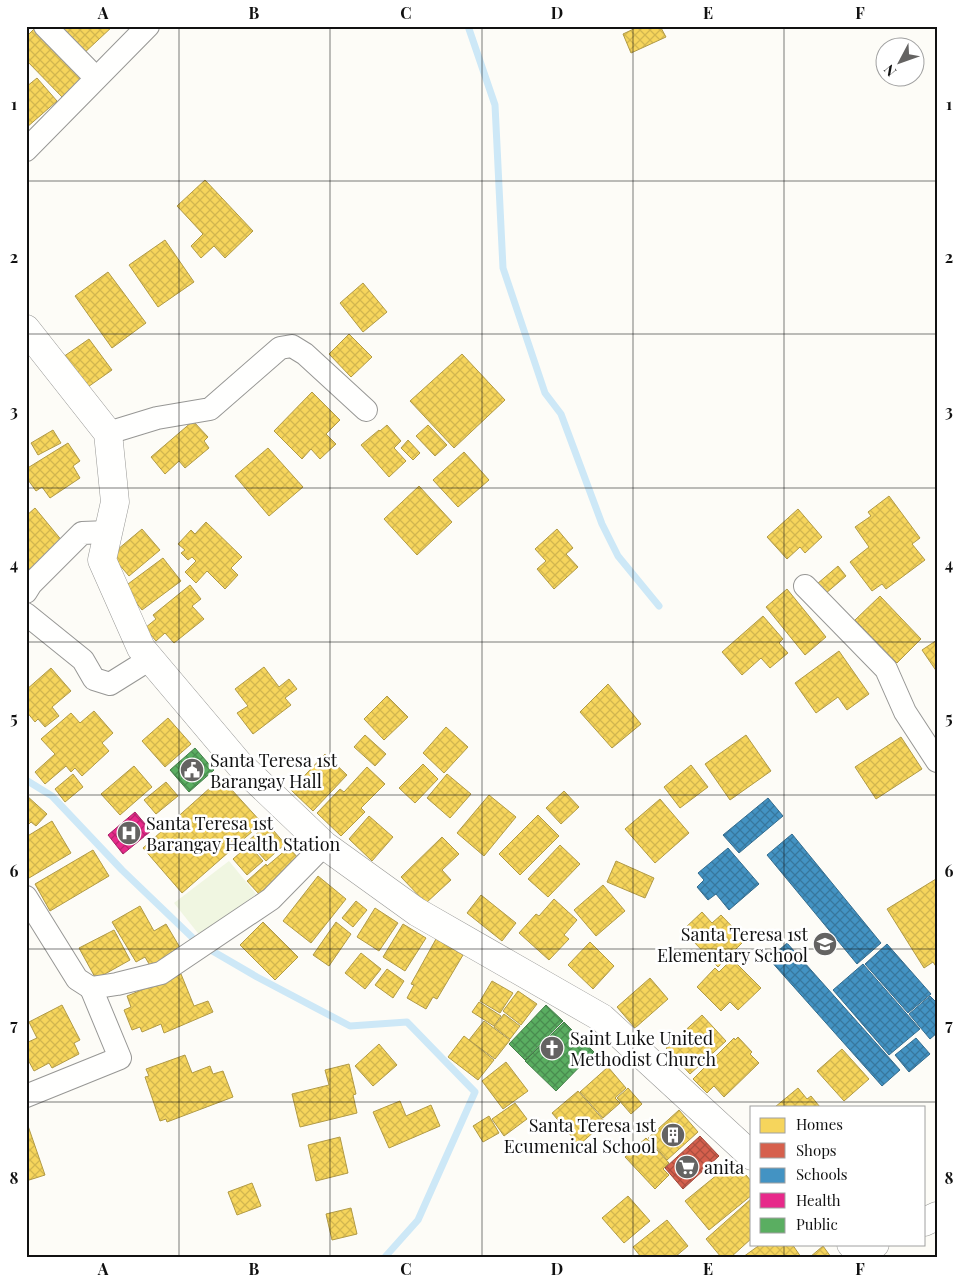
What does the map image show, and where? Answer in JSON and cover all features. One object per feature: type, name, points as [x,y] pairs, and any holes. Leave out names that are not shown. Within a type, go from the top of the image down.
[{"type":"street","points":[[45,26],[96,78]]},
{"type":"street","points":[[26,150],[148,26]]},
{"type":"street","points":[[26,329],[108,434],[115,502],[102,560],[141,648],[239,764],[324,845],[417,912],[602,1018],[750,1154]]},
{"type":"street","points":[[108,434],[157,418],[210,409],[280,348],[292,346],[305,354],[366,410]]},
{"type":"street","points":[[26,592],[31,584],[82,533],[108,532]]},
{"type":"street","points":[[805,586],[886,669],[905,712],[937,761]]},
{"type":"street","points":[[26,614],[83,660],[94,679],[110,684],[150,659]]},
{"type":"street","points":[[91,988],[117,984],[161,973],[271,899],[324,845]]},
{"type":"street","points":[[26,897],[77,979],[91,988],[120,1058],[26,1096]]},
{"type":"street","points":[[853,1246],[860,1252],[872,1246]]},
{"type":"green space","points":[[229,861],[256,894],[201,937],[174,903]]},
{"type":"building: Homes","points":[[55,26],[113,26],[82,55]]},
{"type":"building: Homes","points":[[640,26],[660,26],[666,37],[631,53],[623,34]]},
{"type":"building: Homes","points":[[36,27],[85,77],[63,98],[26,60],[26,37]]},
{"type":"building: Homes","points":[[37,78],[57,101],[26,128],[26,87]]},
{"type":"building: Homes","points":[[205,180],[253,231],[225,258],[214,246],[201,258],[191,246],[203,234],[177,206]]},
{"type":"building: Homes","points":[[165,240],[194,282],[158,307],[129,265]]},
{"type":"building: Homes","points":[[108,272],[146,323],[112,348],[75,296]]},
{"type":"building: Homes","points":[[363,283],[387,312],[363,332],[340,303]]},
{"type":"building: Homes","points":[[349,334],[372,357],[351,377],[329,354]]},
{"type":"building: Homes","points":[[89,339],[112,370],[85,389],[63,357]]},
{"type":"building: Homes","points":[[462,354],[505,400],[454,448],[410,401]]},
{"type":"building: Homes","points":[[312,392],[340,420],[326,434],[336,444],[320,459],[311,449],[302,459],[274,431]]},
{"type":"building: Homes","points":[[193,421],[208,437],[204,441],[209,448],[185,468],[179,461],[165,474],[151,457]]},
{"type":"building: Homes","points":[[387,425],[401,441],[394,448],[406,461],[389,477],[361,445]]},
{"type":"building: Homes","points":[[428,425],[447,445],[435,456],[416,436]]},
{"type":"building: Homes","points":[[53,430],[61,443],[38,455],[31,443]]},
{"type":"building: Homes","points":[[408,440],[420,453],[413,460],[401,448]]},
{"type":"building: Homes","points":[[68,443],[80,461],[73,466],[80,478],[50,498],[42,487],[36,491],[26,477],[26,469]]},
{"type":"building: Homes","points":[[268,448],[303,487],[269,516],[235,476]]},
{"type":"building: Homes","points":[[464,452],[489,480],[458,507],[433,480]]},
{"type":"building: Homes","points":[[419,486],[452,522],[417,555],[384,519]]},
{"type":"building: Homes","points":[[889,496],[920,538],[912,544],[925,560],[886,589],[882,584],[872,591],[850,562],[869,547],[855,527],[871,516],[868,512]]},
{"type":"building: Homes","points":[[35,508],[63,542],[26,572],[26,516]]},
{"type":"building: Homes","points":[[798,509],[822,537],[805,553],[800,547],[787,559],[767,537]]},
{"type":"building: Homes","points":[[206,522],[242,557],[231,568],[238,575],[225,589],[207,571],[196,583],[185,572],[196,561],[192,557],[188,560],[181,553],[185,550],[178,544],[191,530],[195,534]]},
{"type":"building: Homes","points":[[142,529],[160,550],[129,576],[111,555]]},
{"type":"building: Homes","points":[[557,529],[573,548],[566,554],[578,567],[554,589],[537,569],[546,561],[535,549]]},
{"type":"building: Homes","points":[[163,558],[181,581],[142,610],[124,587]]},
{"type":"building: Homes","points":[[838,566],[846,576],[825,594],[817,584]]},
{"type":"building: Homes","points":[[190,585],[201,599],[192,606],[204,619],[174,643],[165,633],[156,641],[145,628],[156,619],[153,615]]},
{"type":"building: Homes","points":[[787,589],[826,637],[805,655],[766,607]]},
{"type":"building: Homes","points":[[880,596],[921,639],[897,663],[855,620]]},
{"type":"building: Homes","points":[[763,616],[783,639],[779,643],[788,653],[770,668],[761,658],[742,675],[722,652]]},
{"type":"building: Homes","points":[[937,640],[937,672],[922,650]]},
{"type":"building: Homes","points":[[839,651],[869,694],[847,710],[838,697],[816,713],[795,683]]},
{"type":"building: Homes","points":[[264,667],[279,687],[289,679],[297,689],[285,698],[291,705],[253,734],[237,713],[248,706],[235,689]]},
{"type":"building: Homes","points":[[51,668],[71,691],[52,707],[59,716],[45,727],[38,719],[35,722],[26,711],[26,690]]},
{"type":"building: Homes","points":[[608,684],[641,724],[612,748],[580,712]]},
{"type":"building: Homes","points":[[387,696],[408,717],[384,740],[364,719]]},
{"type":"building: Homes","points":[[94,711],[113,733],[102,743],[109,751],[82,776],[75,768],[71,772],[66,766],[45,784],[35,772],[55,754],[41,739],[71,713],[80,723]]},
{"type":"building: Homes","points":[[168,718],[191,744],[165,767],[142,741]]},
{"type":"building: Homes","points":[[446,727],[468,747],[444,773],[423,753]]},
{"type":"building: Homes","points":[[365,735],[386,754],[375,766],[354,747]]},
{"type":"building: Homes","points":[[746,735],[771,771],[730,800],[705,764]]},
{"type":"building: Homes","points":[[901,737],[922,769],[876,799],[855,767]]},
{"type":"building: Homes","points":[[325,754],[347,775],[313,811],[291,790]]},
{"type":"building: Homes","points":[[423,764],[438,779],[415,803],[399,788]]},
{"type":"building: Homes","points":[[691,765],[708,787],[680,808],[664,787]]},
{"type":"building: Homes","points":[[134,766],[152,787],[120,815],[101,794]]},
{"type":"building: Homes","points":[[367,767],[385,784],[361,808],[365,812],[341,836],[317,813],[340,789],[344,792]]},
{"type":"building: Homes","points":[[73,774],[83,787],[65,802],[55,789]]},
{"type":"building: Homes","points":[[447,774],[471,794],[450,818],[427,798]]},
{"type":"building: Homes","points":[[221,778],[262,823],[182,893],[143,848]]},
{"type":"building: Homes","points":[[166,782],[178,796],[156,814],[144,800]]},
{"type":"building: Homes","points":[[564,791],[579,807],[561,824],[546,808]]},
{"type":"building: Homes","points":[[26,795],[47,814],[36,826],[31,822],[26,827]]},
{"type":"building: Homes","points":[[489,795],[516,817],[484,856],[457,833]]},
{"type":"building: Homes","points":[[660,799],[689,833],[655,863],[625,829]]},
{"type":"building: Homes","points":[[538,815],[559,836],[520,875],[499,854]]},
{"type":"building: Homes","points":[[369,816],[393,837],[372,861],[349,839]]},
{"type":"building: Homes","points":[[52,821],[71,853],[29,878],[26,873],[26,837]]},
{"type":"building: Homes","points":[[268,824],[285,844],[266,861],[248,841]]},
{"type":"building: Homes","points":[[442,837],[459,854],[442,870],[451,880],[426,903],[401,877]]},
{"type":"building: Homes","points":[[249,845],[263,861],[247,875],[233,859]]},
{"type":"building: Homes","points":[[560,845],[580,864],[548,897],[528,879]]},
{"type":"building: Homes","points":[[287,849],[289,852],[291,850],[299,859],[259,894],[247,881]]},
{"type":"building: Homes","points":[[93,850],[109,876],[50,911],[35,884]]},
{"type":"building: Homes","points":[[616,861],[654,878],[645,898],[607,882]]},
{"type":"building: Homes","points":[[318,876],[346,899],[311,943],[283,921]]},
{"type":"building: Homes","points":[[936,879],[937,968],[933,962],[924,968],[887,909]]},
{"type":"building: Homes","points":[[603,885],[625,911],[596,936],[574,910]]},
{"type":"building: Homes","points":[[481,895],[516,923],[502,941],[467,913]]},
{"type":"building: Homes","points":[[554,899],[577,920],[564,935],[569,939],[549,960],[519,933],[536,914],[539,916]]},
{"type":"building: Homes","points":[[356,901],[367,910],[353,927],[342,918]]},
{"type":"building: Homes","points":[[140,906],[154,931],[166,924],[182,951],[152,969],[145,957],[136,962],[112,922]]},
{"type":"building: Homes","points":[[375,908],[398,923],[379,951],[357,937]]},
{"type":"building: Homes","points":[[702,912],[712,923],[721,915],[745,940],[718,967],[684,929]]},
{"type":"building: Homes","points":[[263,922],[298,957],[275,980],[240,945]]},
{"type":"building: Homes","points":[[336,922],[351,934],[329,966],[313,955]]},
{"type":"building: Homes","points":[[403,924],[426,938],[405,971],[383,957]]},
{"type":"building: Homes","points":[[114,930],[130,960],[96,979],[79,948]]},
{"type":"building: Homes","points":[[436,939],[463,955],[437,999],[433,997],[426,1009],[407,998],[414,985],[411,984]]},
{"type":"building: Homes","points":[[590,942],[614,966],[593,989],[568,965]]},
{"type":"building: Homes","points":[[361,953],[381,969],[365,989],[345,973]]},
{"type":"building: Homes","points":[[732,959],[761,988],[738,1010],[730,1002],[721,1011],[697,987],[715,968],[719,972]]},
{"type":"building: Homes","points":[[387,969],[404,981],[393,998],[375,985]]},
{"type":"building: Homes","points":[[181,974],[194,1006],[208,1001],[213,1012],[164,1033],[161,1024],[142,1032],[140,1027],[132,1030],[124,1010],[131,1007],[127,996]]},
{"type":"building: Homes","points":[[650,978],[668,999],[635,1028],[617,1007]]},
{"type":"building: Homes","points":[[492,981],[513,993],[500,1013],[480,1001]]},
{"type":"building: Homes","points":[[518,991],[537,1004],[521,1025],[503,1011]]},
{"type":"building: Homes","points":[[479,1002],[501,1016],[494,1026],[472,1012]]},
{"type":"building: Homes","points":[[62,1005],[80,1040],[74,1043],[79,1054],[52,1068],[49,1063],[34,1071],[26,1056],[26,1043],[37,1038],[29,1022]]},
{"type":"building: Homes","points":[[504,1014],[520,1026],[510,1039],[494,1027]]},
{"type":"building: Homes","points":[[702,1015],[726,1041],[690,1074],[666,1048]]},
{"type":"building: Homes","points":[[484,1021],[510,1040],[495,1059],[469,1040]]},
{"type":"building: Homes","points":[[464,1036],[494,1060],[478,1080],[448,1057]]},
{"type":"building: Homes","points":[[738,1037],[759,1063],[724,1097],[714,1086],[707,1093],[693,1079],[734,1038],[735,1040]]},
{"type":"building: Homes","points":[[379,1044],[397,1065],[373,1086],[355,1066]]},
{"type":"building: Homes","points":[[842,1049],[869,1079],[844,1101],[817,1071]]},
{"type":"building: Homes","points":[[185,1055],[192,1073],[210,1066],[213,1074],[223,1071],[233,1097],[167,1122],[166,1119],[160,1121],[145,1077],[149,1076],[146,1069]]},
{"type":"building: Homes","points":[[506,1062],[528,1091],[503,1109],[482,1081]]},
{"type":"building: Homes","points":[[349,1064],[356,1094],[353,1095],[357,1113],[300,1127],[292,1094],[329,1085],[325,1070]]},
{"type":"building: Homes","points":[[608,1067],[626,1088],[615,1098],[620,1103],[603,1118],[580,1092]]},
{"type":"building: Homes","points":[[628,1088],[642,1104],[631,1114],[617,1098]]},
{"type":"building: Homes","points":[[798,1088],[807,1099],[811,1096],[819,1106],[776,1106]]},
{"type":"building: Homes","points":[[578,1091],[605,1122],[579,1145],[552,1113]]},
{"type":"building: Homes","points":[[400,1101],[406,1116],[431,1105],[440,1126],[389,1148],[373,1112]]},
{"type":"building: Homes","points":[[515,1103],[527,1119],[504,1136],[492,1119]]},
{"type":"building: Homes","name":"Santa Teresa 1st Ecumenical School","points":[[679,1110],[698,1132],[667,1160],[648,1138]]},
{"type":"building: Homes","points":[[489,1116],[499,1133],[483,1142],[473,1126]]},
{"type":"building: Homes","points":[[26,1120],[45,1175],[26,1181]]},
{"type":"building: Homes","points":[[340,1137],[348,1173],[316,1181],[308,1145]]},
{"type":"building: Homes","points":[[646,1138],[669,1163],[663,1169],[669,1175],[655,1189],[625,1157]]},
{"type":"building: Homes","points":[[734,1161],[750,1180],[750,1197],[709,1230],[685,1201]]},
{"type":"building: Homes","points":[[252,1183],[261,1206],[237,1215],[228,1192]]},
{"type":"building: Homes","points":[[628,1196],[650,1221],[624,1243],[602,1218]]},
{"type":"building: Homes","points":[[750,1200],[750,1240],[731,1257],[721,1257],[706,1239]]},
{"type":"building: Homes","points":[[351,1208],[357,1234],[332,1240],[326,1214]]},
{"type":"building: Homes","points":[[667,1220],[688,1246],[675,1257],[641,1257],[633,1247]]},
{"type":"building: Homes","points":[[758,1246],[793,1246],[801,1257],[743,1257]]},
{"type":"building: Homes","points":[[823,1246],[831,1257],[810,1257]]},
{"type":"building: Shops","points":[[700,1136],[719,1156],[683,1189],[665,1168]]},
{"type":"building: Schools","points":[[768,798],[783,816],[739,853],[723,835]]},
{"type":"building: Schools","points":[[792,834],[881,943],[857,964],[767,855]]},
{"type":"building: Schools","points":[[728,848],[759,884],[729,910],[716,894],[708,900],[697,887],[704,880],[698,873]]},
{"type":"building: Schools","points":[[787,943],[900,1070],[882,1086],[769,959]]},
{"type":"building: Schools","points":[[887,944],[931,994],[908,1013],[865,964]]},
{"type":"building: Schools","points":[[863,964],[920,1029],[889,1055],[833,990]]},
{"type":"building: Schools","points":[[930,996],[937,1003],[937,1033],[930,1039],[909,1014]]},
{"type":"building: Schools","points":[[916,1038],[930,1054],[909,1072],[895,1055]]},
{"type":"building: Health","name":"Santa Teresa 1st Barangay Health Station","points":[[135,812],[151,831],[123,854],[108,835]]},
{"type":"building: Public","name":"Santa Teresa 1st Barangay Hall","points":[[195,748],[214,770],[189,792],[170,770]]},
{"type":"building: Public","points":[[546,1005],[563,1021],[525,1060],[509,1044]]},
{"type":"building: Public","points":[[564,1022],[594,1052],[556,1091],[525,1061]]},
{"type":"waterway","points":[[468,26],[495,105],[503,268],[545,393],[561,414],[602,524],[618,556],[659,606]]},
{"type":"waterway","points":[[26,780],[52,796],[122,870],[197,942],[257,977],[350,1026],[407,1022],[475,1092],[418,1220],[385,1257]]},
{"type":"place","name":"Santa Teresa 1st Barangay Hall","points":[[192,770]]},
{"type":"place","name":"Santa Teresa 1st Barangay Health Station","points":[[129,833]]},
{"type":"place","name":"Santa Teresa 1st Elementary School","points":[[825,944]]},
{"type":"place","name":"Saint Luke United Methodist Church","points":[[552,1048]]},
{"type":"place","name":"Santa Teresa 1st Ecumenical School","points":[[673,1135]]},
{"type":"place","name":"anita","points":[[687,1167]]}]
